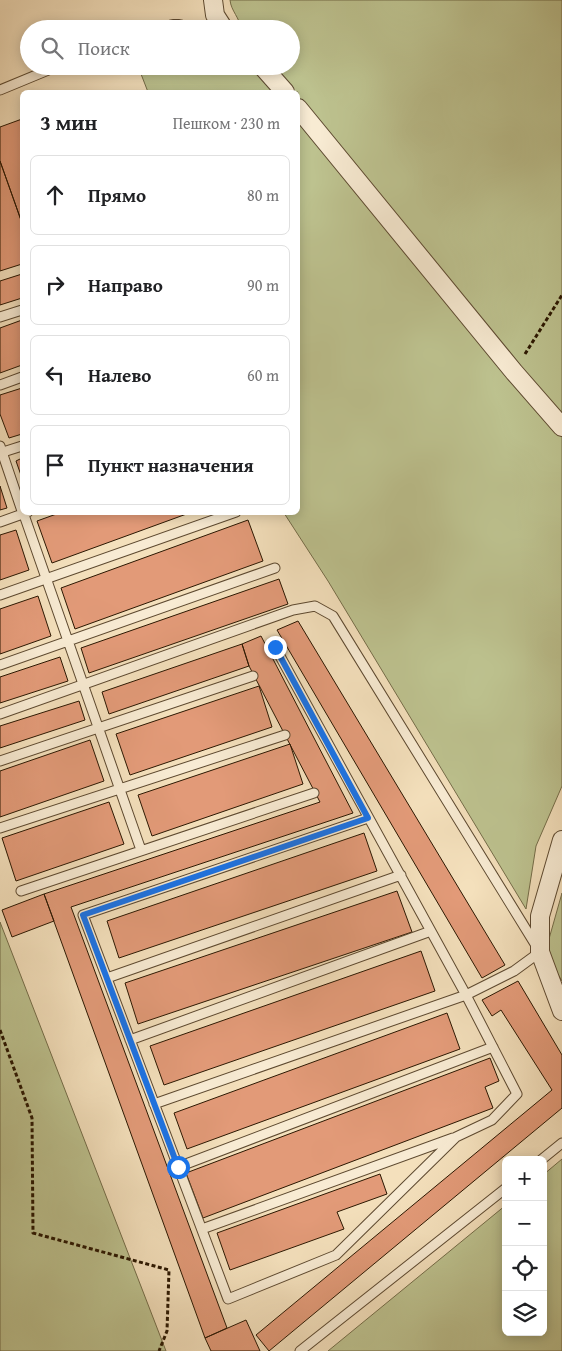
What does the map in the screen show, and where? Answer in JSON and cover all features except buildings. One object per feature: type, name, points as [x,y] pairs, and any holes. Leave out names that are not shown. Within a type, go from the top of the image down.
[{"type":"street","points":[[213,0],[215,15],[218,20]]},
{"type":"street","points":[[270,75],[283,90]]},
{"type":"street","points":[[300,110],[514,372],[562,427]]},
{"type":"street","points":[[562,840],[540,916],[540,952],[562,1011]]},
{"type":"lane","points":[[0,90],[36,75]]},
{"type":"lane","points":[[0,318],[20,311]]},
{"type":"lane","points":[[0,385],[20,378]]},
{"type":"lane","points":[[20,446],[1,451],[20,501]]},
{"type":"lane","points":[[0,522],[20,514]]},
{"type":"lane","points":[[25,515],[141,850]]},
{"type":"lane","points":[[0,595],[227,515]]},
{"type":"lane","points":[[0,665],[275,568]]},
{"type":"lane","points":[[0,714],[293,610],[315,606],[333,616],[540,952],[514,971],[466,995],[154,1104]]},
{"type":"lane","points":[[202,1230],[456,1137],[492,1120],[517,1094],[466,995],[275,647]]},
{"type":"lane","points":[[0,761],[253,676]]},
{"type":"lane","points":[[0,828],[285,735]]},
{"type":"lane","points":[[21,890],[314,793]]},
{"type":"lane","points":[[368,818],[83,915],[228,1299],[336,1255],[456,1137]]},
{"type":"lane","points":[[107,978],[400,876]]},
{"type":"lane","points":[[130,1040],[431,931]]},
{"type":"lane","points":[[178,1167],[493,1047]]},
{"type":"lane","points":[[546,1156],[562,1144]]},
{"type":"lane","points":[[300,1351],[502,1191]]},
{"type":"path","points":[[514,372],[562,295]]},
{"type":"path","points":[[0,1030],[32,1118],[33,1234],[169,1270],[167,1330],[159,1351]]},
{"type":"green space","points":[[230,0],[562,0],[562,786],[536,846],[526,909],[328,581],[285,515],[300,515],[300,90],[147,90],[141,75],[300,75],[300,20],[238,20]]},
{"type":"green space","points":[[562,893],[562,981],[545,953]]},
{"type":"green space","points":[[0,922],[166,1351],[0,1351]]},
{"type":"green space","points":[[562,1159],[562,1351],[328,1351],[502,1208],[502,1336],[547,1336],[547,1172]]},
{"type":"route","points":[[178,1167],[83,915],[368,818],[275,647]]}]
